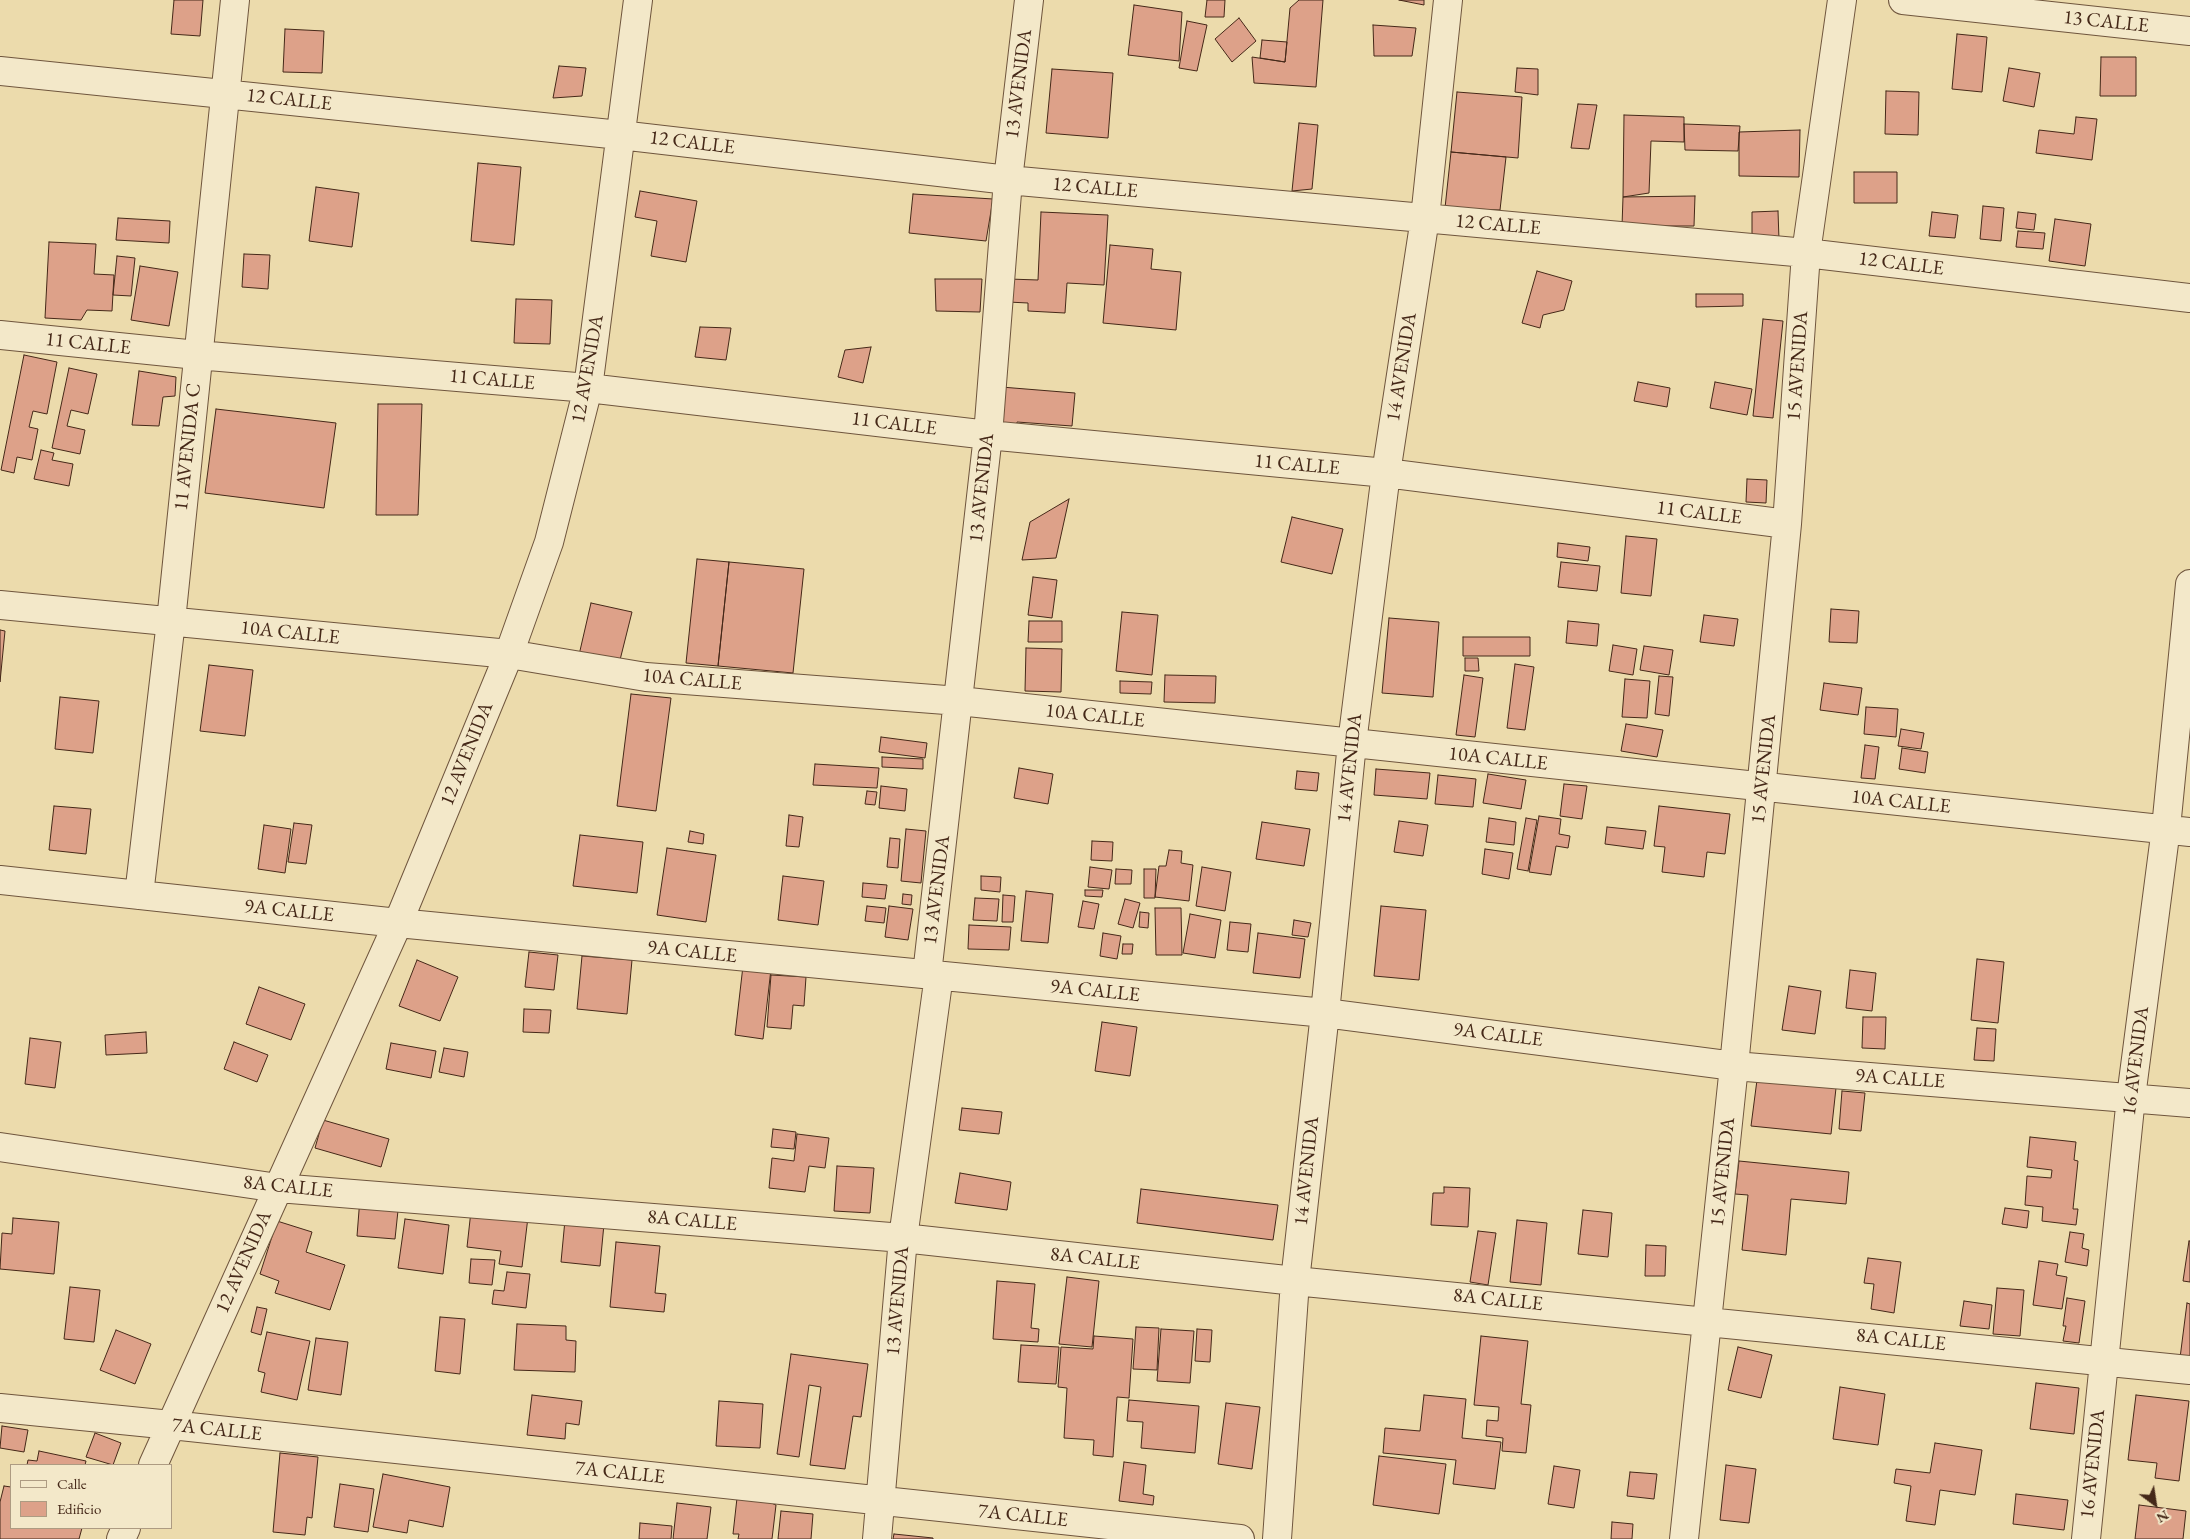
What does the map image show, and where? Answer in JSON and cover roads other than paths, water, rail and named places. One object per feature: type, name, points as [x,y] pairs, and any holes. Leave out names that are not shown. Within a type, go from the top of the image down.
[{"type":"street","name":"11 AVENIDA C","points":[[139,895],[171,621],[196,355],[234,0]]},
{"type":"street","name":"12 AVENIDA","points":[[154,1464],[398,923],[509,654],[549,542],[588,388],[638,0]]},
{"type":"street","name":"13 AVENIDA","points":[[877,1539],[903,1238],[933,975],[959,701],[988,435],[1008,180],[1029,0]]},
{"type":"street","name":"14 AVENIDA","points":[[1277,1539],[1295,1280],[1325,1013],[1352,743],[1386,473],[1424,218],[1448,0]]},
{"type":"street","name":"15 AVENIDA","points":[[1684,1539],[1762,788],[1787,524],[1806,253],[1842,0]]},
{"type":"street","name":"13 CALLE","points":[[1903,0],[2190,31]]},
{"type":"street","name":"12 CALLE","points":[[0,70],[620,135],[1008,180],[1806,253],[2190,298]]},
{"type":"street","name":"11 CALLE","points":[[0,334],[196,355],[588,388],[988,435],[1386,473],[1787,524]]},
{"type":"street","name":"16 AVENIDA","points":[[2086,1539],[2131,1097],[2178,830],[2190,584]]},
{"type":"street","name":"10A CALLE","points":[[0,605],[509,654],[646,677],[959,701],[1762,788],[2178,830]]},
{"type":"street","name":"9A CALLE","points":[[0,880],[398,923],[1325,1013],[1734,1066],[2190,1103]]},
{"type":"street","name":"8A CALLE","points":[[0,1147],[278,1188],[903,1238],[1295,1280],[2190,1370]]},
{"type":"street","name":"7A CALLE","points":[[0,1408],[1240,1539]]}]
